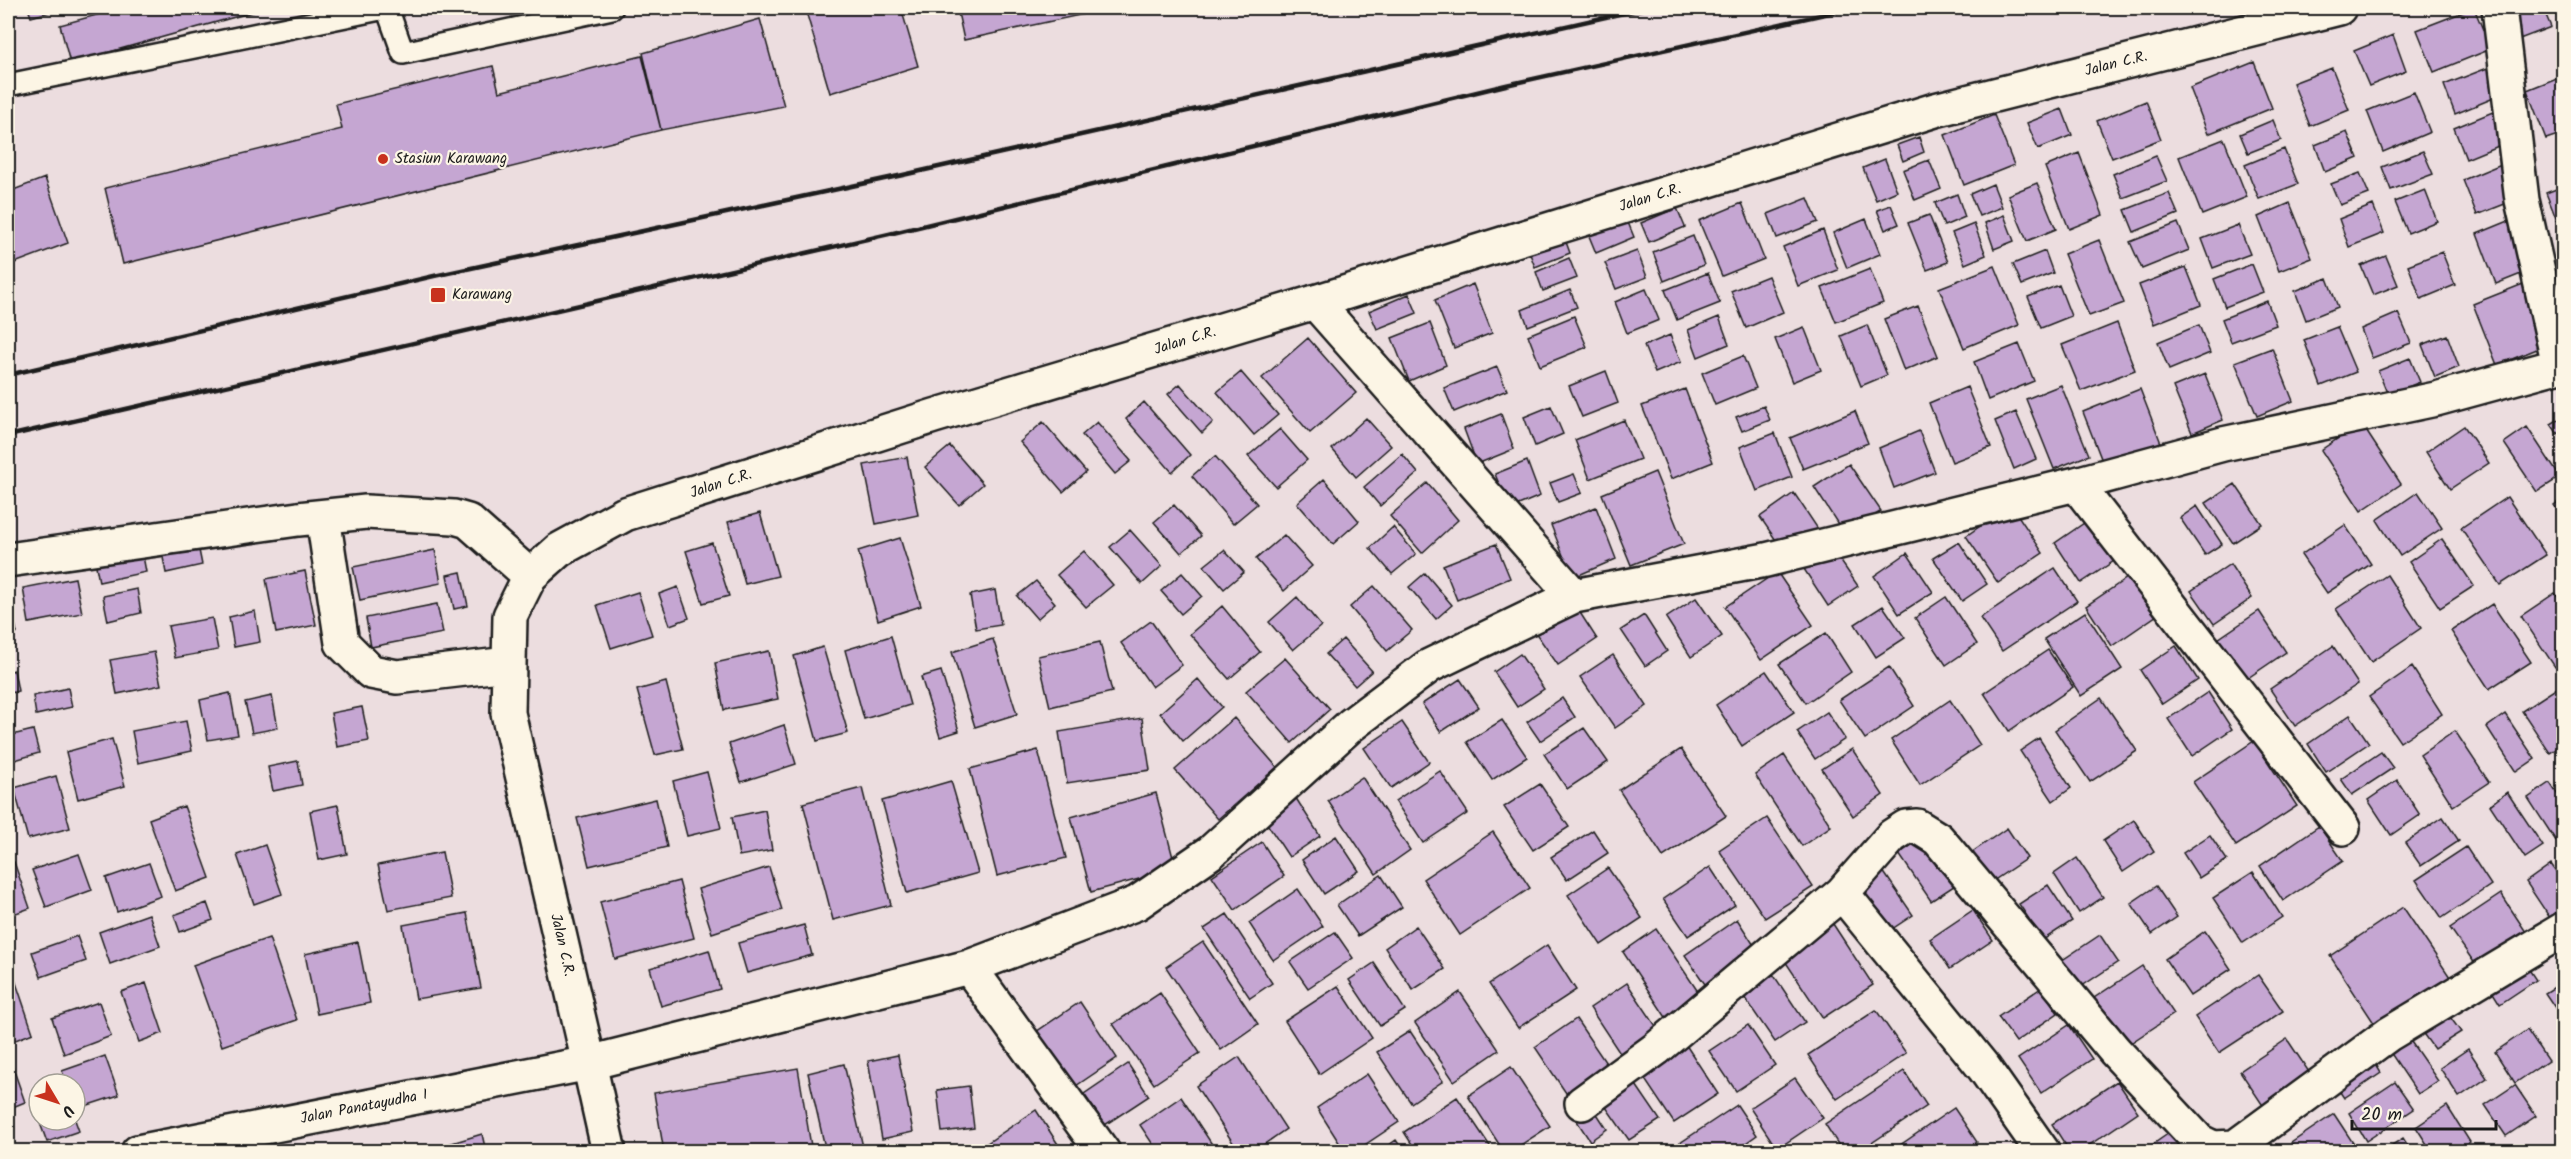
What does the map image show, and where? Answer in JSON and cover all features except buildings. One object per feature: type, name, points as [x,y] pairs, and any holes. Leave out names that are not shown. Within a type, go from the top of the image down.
[{"type":"street","name":"Jalan C.R.","points":[[609,1152],[508,713],[510,616],[530,576],[559,550],[625,514],[934,416],[1315,302],[1935,110],[2339,8]]},
{"type":"street","points":[[2499,8],[2522,200],[2561,364]]},
{"type":"street","points":[[1315,302],[1574,596]]},
{"type":"street","name":"Jalan Panatayudha I","points":[[138,1152],[589,1063],[969,966],[1137,903],[1211,852],[1351,725],[1429,666],[1574,596],[1766,560],[2076,484],[2223,444],[2436,399],[2561,364]]},
{"type":"street","points":[[2076,484],[2343,828]]},
{"type":"street","points":[[8,560],[366,512],[454,517],[468,521],[530,576]]},
{"type":"street","points":[[323,517],[342,643],[371,672],[397,677],[508,664]]},
{"type":"street","points":[[1582,1103],[1656,1049],[1842,893],[1892,836],[1906,827],[1917,826],[1933,835],[2115,1051],[2199,1141],[2213,1148],[2235,1147],[2389,1034],[2564,929]]},
{"type":"street","points":[[1842,893],[1984,1068],[2043,1152]]},
{"type":"street","points":[[969,966],[1103,1152]]},
{"type":"lane","points":[[8,85],[386,8],[403,53],[612,8]]},
{"type":"railway","points":[[8,375],[434,276],[903,175],[1646,8]]},
{"type":"railway","points":[[8,436],[889,234],[1506,85],[1852,8]]},
{"type":"place","name":"Stasiun Karawang","points":[[383,159]]},
{"type":"place","name":"Karawang","points":[[438,295]]}]
